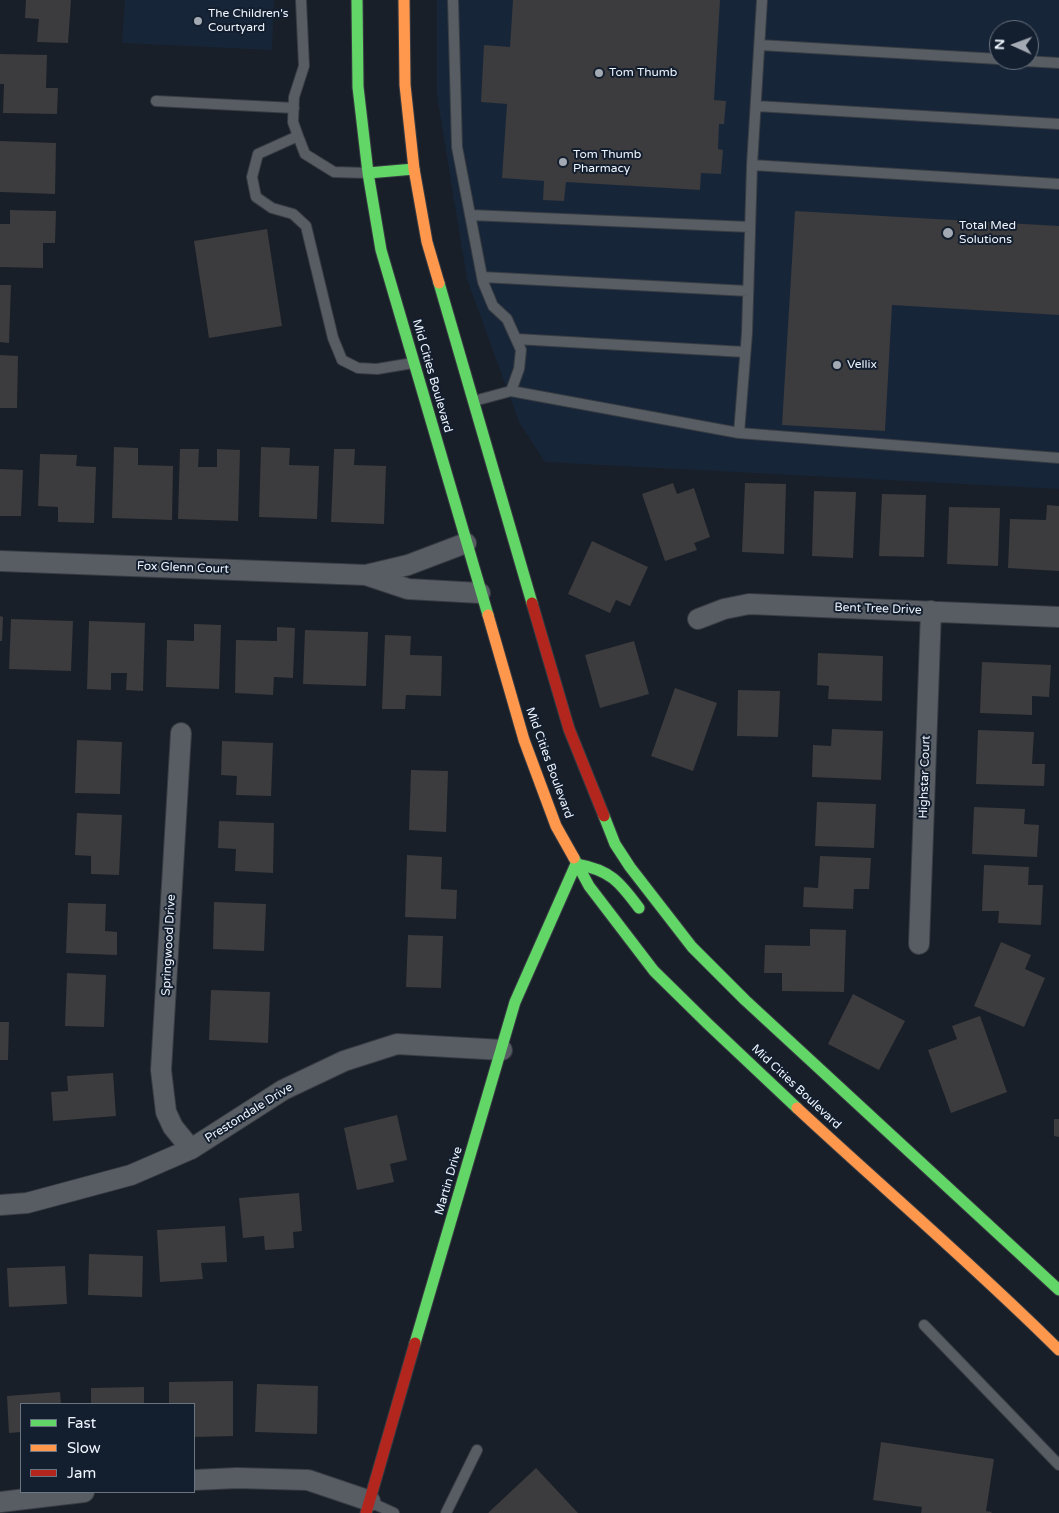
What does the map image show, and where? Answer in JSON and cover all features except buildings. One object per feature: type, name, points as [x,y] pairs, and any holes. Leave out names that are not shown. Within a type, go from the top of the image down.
[{"type":"main road","name":"Mid Cities Boulevard","points":[[357,0],[358,87],[368,173],[381,250],[524,740],[556,826],[589,886],[661,978],[856,1162],[1017,1308],[1059,1350]]},
{"type":"main road","points":[[404,0],[405,85],[414,169],[427,242],[569,729],[615,844],[630,867],[692,947],[745,1000],[1059,1290]]},
{"type":"main road","points":[[368,173],[414,169]]},
{"type":"main road","points":[[576,864],[592,866],[620,882],[646,917]]},
{"type":"main road","name":"Martin Drive","points":[[368,1507],[515,1002],[576,864]]},
{"type":"main road","points":[[683,955],[710,965]]},
{"type":"street","name":"Fox Glenn Court","points":[[366,576],[408,564],[466,543]]},
{"type":"street","name":"Fox Glenn Court","points":[[0,562],[366,576],[408,589],[480,593]]},
{"type":"street","name":"Bent Tree Drive","points":[[698,619],[724,609],[749,604],[1059,617]]},
{"type":"street","name":"Highstar Court","points":[[918,944],[931,611]]},
{"type":"street","name":"Springwood Drive","points":[[181,733],[161,1070],[166,1112],[173,1127],[191,1149]]},
{"type":"street","name":"Prestondale Drive","points":[[0,1205],[27,1202],[131,1175],[191,1149],[283,1090],[344,1061],[397,1044],[502,1050]]},
{"type":"street","points":[[195,1480],[236,1478],[308,1480],[368,1507]]},
{"type":"street","points":[[0,1502],[76,1493]]},
{"type":"lane","points":[[301,0],[304,66],[294,97],[293,122],[298,136],[305,154],[334,172],[368,173]]},
{"type":"lane","points":[[453,0],[456,147],[482,277],[493,306],[507,319],[521,350],[519,369],[511,391]]},
{"type":"lane","points":[[739,433],[745,352],[752,165],[762,0]]},
{"type":"lane","points":[[760,45],[989,59]]},
{"type":"lane","points":[[1039,62],[1059,63]]},
{"type":"lane","points":[[156,101],[294,108]]},
{"type":"lane","points":[[756,106],[1059,124]]},
{"type":"lane","points":[[298,136],[258,154],[252,177],[256,197],[272,208],[293,214],[306,226],[332,338],[342,360],[358,368],[377,369],[414,362]]},
{"type":"lane","points":[[752,165],[1059,184]]},
{"type":"lane","points":[[470,215],[750,227]]},
{"type":"lane","points":[[482,277],[748,291]]},
{"type":"lane","points":[[516,338],[745,352]]},
{"type":"lane","points":[[473,402],[511,391],[739,433],[1059,458]]},
{"type":"lane","points":[[924,1325],[1059,1465]]},
{"type":"lane","points":[[446,1513],[477,1450]]},
{"type":"lane","points":[[368,1507],[394,1513]]},
{"type":"shaded area","name":"The Children's Courtyard","points":[[125,0],[274,0],[272,50],[122,43]]},
{"type":"shaded area","points":[[437,0],[1059,0],[1059,489],[545,462],[519,422],[467,279],[437,95]]},
{"type":"traffic: fast","points":[[357,0],[358,87],[368,173],[381,250],[488,615]]},
{"type":"traffic: fast","points":[[368,173],[414,169]]},
{"type":"traffic: fast","points":[[439,283],[532,603]]},
{"type":"traffic: fast","points":[[604,816],[615,844],[630,867],[692,947],[745,1000],[1059,1290]]},
{"type":"traffic: fast","points":[[574,858],[589,886],[654,971],[797,1108]]},
{"type":"traffic: fast","points":[[576,864],[606,873],[626,891],[639,908]]},
{"type":"traffic: fast","points":[[415,1343],[515,1002],[576,864]]},
{"type":"traffic: slow","points":[[404,0],[405,85],[414,169],[427,242],[439,283]]},
{"type":"traffic: slow","points":[[488,615],[524,740],[556,826],[574,858]]},
{"type":"traffic: slow","points":[[797,1108],[962,1258],[1059,1350]]},
{"type":"traffic: jam","points":[[532,603],[569,729],[604,816]]},
{"type":"traffic: jam","points":[[366,1513],[415,1343]]},
{"type":"place","name":"The Children's Courtyard","points":[[198,21]]},
{"type":"place","name":"Tom Thumb","points":[[599,73]]},
{"type":"place","name":"Tom Thumb Pharmacy","points":[[563,162]]},
{"type":"place","name":"Total Med Solutions","points":[[948,233]]},
{"type":"place","name":"Vellix","points":[[837,365]]}]
